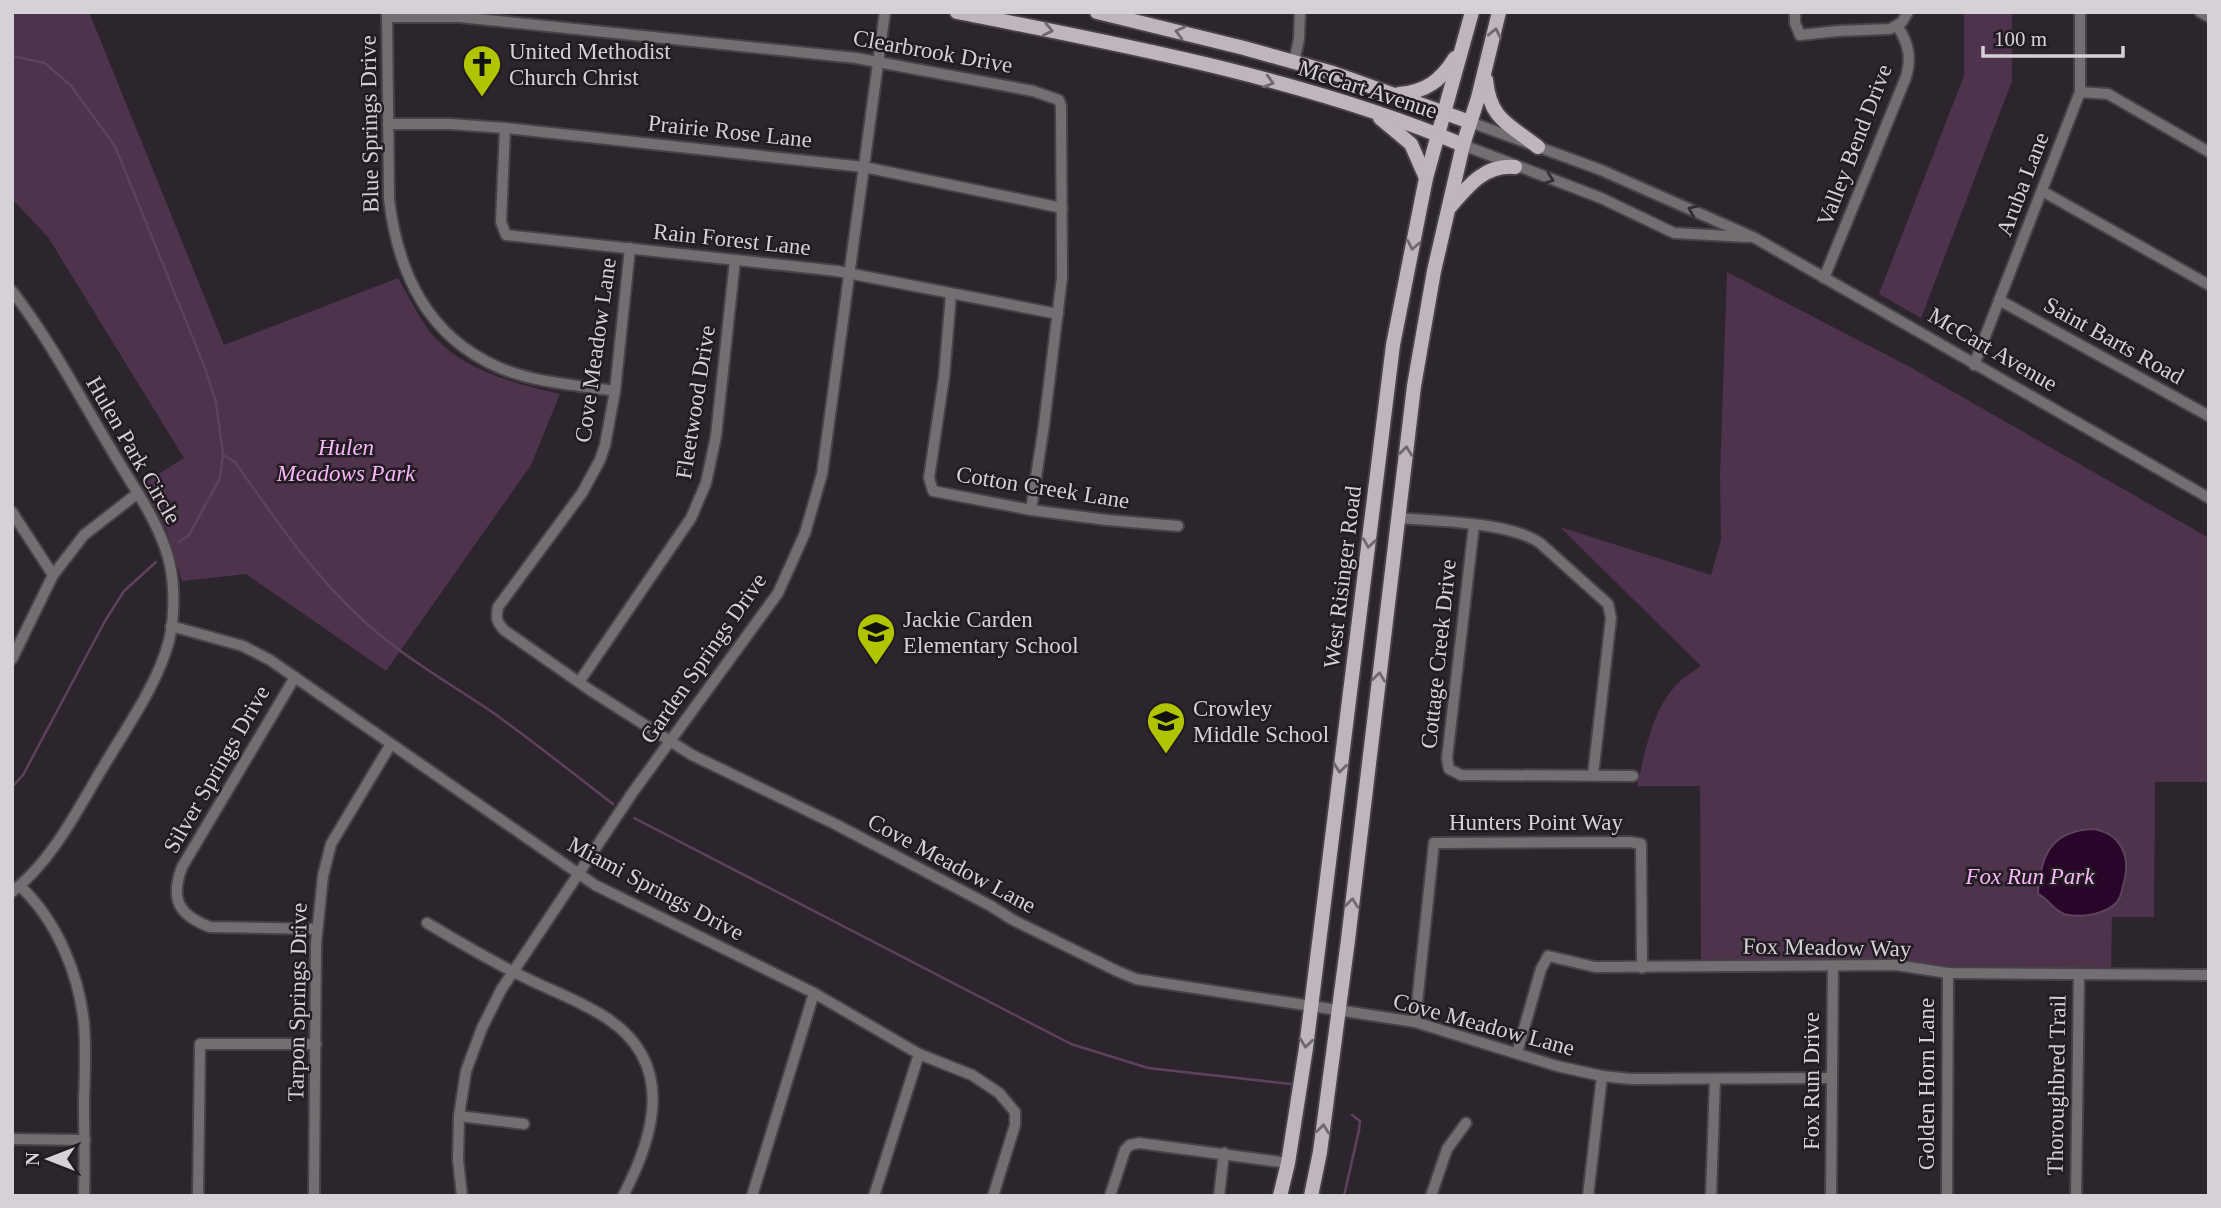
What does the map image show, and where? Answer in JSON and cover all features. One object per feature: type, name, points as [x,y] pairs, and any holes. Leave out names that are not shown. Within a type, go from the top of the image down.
[{"type":"main road","name":"McCart Avenue","points":[[957,12],[1178,58],[1374,113],[1463,145]]},
{"type":"main road","name":"McCart Avenue","points":[[1097,12],[1294,62],[1470,122]]},
{"type":"main road","name":"West Risinger Road","points":[[1280,1196],[1288,1163],[1311,1005],[1393,345],[1426,178],[1472,12]]},
{"type":"main road","points":[[1311,1196],[1320,1152],[1339,1011],[1414,386],[1434,271],[1463,145],[1485,72],[1499,12]]},
{"type":"main road","points":[[1392,94],[1415,92],[1439,80],[1463,45]]},
{"type":"main road","points":[[1485,72],[1488,98],[1496,114],[1538,147]]},
{"type":"main road","points":[[1374,113],[1411,144],[1426,178]]},
{"type":"main road","points":[[1449,208],[1470,184],[1485,173],[1503,166],[1515,167]]},
{"type":"main road","points":[[1373,514],[1398,518]]},
{"type":"street","name":"Garden Springs Drive","points":[[462,1196],[458,1160],[459,1116],[466,1072],[482,1028],[513,972],[578,874],[669,742],[778,593],[805,533],[822,474],[886,12]]},
{"type":"street","points":[[1294,62],[1299,39],[1300,12]]},
{"type":"street","points":[[1795,12],[1795,23],[1800,35],[1877,31],[1898,27],[1908,12]]},
{"type":"street","name":"Aruba Lane","points":[[1974,365],[2080,92],[2080,12]]},
{"type":"street","points":[[2200,12],[2209,17]]},
{"type":"street","name":"Clearbrook Drive","points":[[387,15],[459,17],[879,61],[1033,91],[1059,100],[1062,276],[1031,510]]},
{"type":"street","name":"Blue Springs Drive","points":[[387,15],[389,200],[393,228],[404,268],[418,298],[437,324],[464,349],[498,367],[544,380],[615,391]]},
{"type":"street","name":"Valley Bend Drive","points":[[1824,278],[1906,77],[1910,55],[1898,27]]},
{"type":"street","points":[[2080,92],[2108,94],[2209,152]]},
{"type":"street","name":"McCart Avenue","points":[[1470,122],[1624,179],[1755,238],[2209,498]]},
{"type":"street","name":"Prairie Rose Lane","points":[[388,124],[450,124],[505,128],[864,167],[1062,208]]},
{"type":"street","name":"Rain Forest Lane","points":[[505,128],[501,222],[503,232],[525,237],[849,274],[1058,314]]},
{"type":"street","name":"McCart Avenue","points":[[1463,145],[1601,198],[1674,233],[1755,238]]},
{"type":"street","points":[[2042,191],[2209,285]]},
{"type":"street","name":"Cove Meadow Lane","points":[[630,248],[615,391],[600,460],[582,494],[498,607],[496,617],[504,630],[579,682],[669,742],[835,824],[1013,920],[1136,979],[1415,1022],[1557,1066],[1602,1076],[1631,1079],[1832,1078]]},
{"type":"street","name":"Fleetwood Drive","points":[[579,682],[691,518],[706,483],[716,436],[735,260]]},
{"type":"street","name":"Hulen Park Circle","points":[[12,291],[43,335],[138,493],[162,538],[169,559],[172,582],[168,642],[152,684],[58,843],[16,889]]},
{"type":"street","name":"Cotton Creek Lane","points":[[951,294],[944,377],[929,478],[933,491],[1031,510],[1178,526]]},
{"type":"street","name":"Saint Barts Road","points":[[1999,300],[2209,416]]},
{"type":"street","points":[[12,659],[53,575],[84,535],[138,493]]},
{"type":"street","points":[[12,512],[53,575]]},
{"type":"street","points":[[1398,518],[1474,525],[1535,539],[1606,602],[1611,618],[1593,775]]},
{"type":"street","name":"Cottage Creek Drive","points":[[1474,525],[1447,758],[1449,769],[1461,775],[1633,776]]},
{"type":"street","name":"Miami Springs Drive","points":[[171,626],[243,646],[295,677],[578,874],[814,993],[919,1054],[972,1075],[999,1093],[1015,1112],[1015,1125],[993,1196]]},
{"type":"street","name":"Silver Springs Drive","points":[[295,677],[182,867],[175,885],[178,901],[184,912],[194,921],[210,927],[317,929]]},
{"type":"street","name":"Tarpon Springs Drive","points":[[314,1196],[317,929],[323,876],[331,844],[391,744]]},
{"type":"street","name":"Hunters Point Way","points":[[1415,1022],[1434,843],[1641,844],[1642,968]]},
{"type":"street","points":[[16,889],[34,898],[52,927],[69,960],[78,991],[84,1023],[84,1196]]},
{"type":"street","points":[[427,923],[513,972],[608,1019],[631,1039],[648,1063],[654,1095],[646,1138],[634,1174],[623,1196]]},
{"type":"street","name":"Fox Meadow Way","points":[[1517,1053],[1541,969],[1548,956],[1595,967],[1896,965],[1948,973],[2209,975]]},
{"type":"street","name":"Fox Run Drive","points":[[1831,1196],[1833,967]]},
{"type":"street","name":"Golden Horn Lane","points":[[1947,1196],[1948,973]]},
{"type":"street","name":"Thoroughbred Trail","points":[[2076,1196],[2079,974]]},
{"type":"street","points":[[752,1196],[814,993]]},
{"type":"street","points":[[198,1196],[200,1044],[316,1044]]},
{"type":"street","points":[[874,1196],[919,1054]]},
{"type":"street","points":[[1588,1196],[1602,1076]]},
{"type":"street","points":[[1711,1196],[1714,1079]]},
{"type":"street","points":[[459,1116],[524,1124]]},
{"type":"street","points":[[1431,1196],[1447,1149],[1466,1123]]},
{"type":"street","points":[[12,1139],[85,1140]]},
{"type":"street","points":[[1110,1196],[1125,1150],[1130,1145],[1139,1143],[1288,1163]]},
{"type":"street","points":[[1219,1196],[1224,1153]]},
{"type":"green space","name":"Hulen Meadows Park","points":[[12,12],[89,12],[224,345],[398,278],[426,326],[449,350],[494,375],[560,394],[531,465],[386,671],[246,574],[182,581],[167,531],[141,485],[184,458],[48,237],[12,199]]},
{"type":"green space","points":[[1964,12],[2012,12],[2012,81],[1921,318],[1879,294],[1964,76]]},
{"type":"green space","name":"Fox Run Park","points":[[1727,272],[1910,367],[2209,538],[2209,782],[2155,782],[2154,917],[2112,917],[2111,968],[1941,966],[1887,959],[1701,960],[1700,786],[1637,786],[1647,745],[1661,706],[1678,683],[1701,666],[1560,527],[1711,575],[1721,540],[1720,475]]},
{"type":"shaded area","points":[[2092,829],[2110,835],[2121,847],[2126,872],[2121,894],[2117,902],[2107,910],[2080,916],[2063,914],[2038,894],[2045,857],[2063,837]]},
{"type":"waterway","points":[[12,56],[45,63],[71,86],[115,146],[205,368],[216,402],[223,455],[235,462],[312,566],[346,604],[380,635],[495,714],[613,804]]},
{"type":"waterway","points":[[179,542],[189,535],[220,478],[223,455]]},
{"type":"waterway","points":[[12,787],[23,775],[105,621],[124,591],[156,562]]},
{"type":"waterway","points":[[634,818],[1071,1044],[1148,1068],[1291,1084]]},
{"type":"waterway","points":[[1344,1196],[1360,1121],[1352,1115]]},
{"type":"place","name":"United Methodist Church Christ","points":[[482,98]]},
{"type":"place","name":"Jackie Carden Elementary School","points":[[876,666]]},
{"type":"place","name":"Crowley Middle School","points":[[1166,755]]}]
